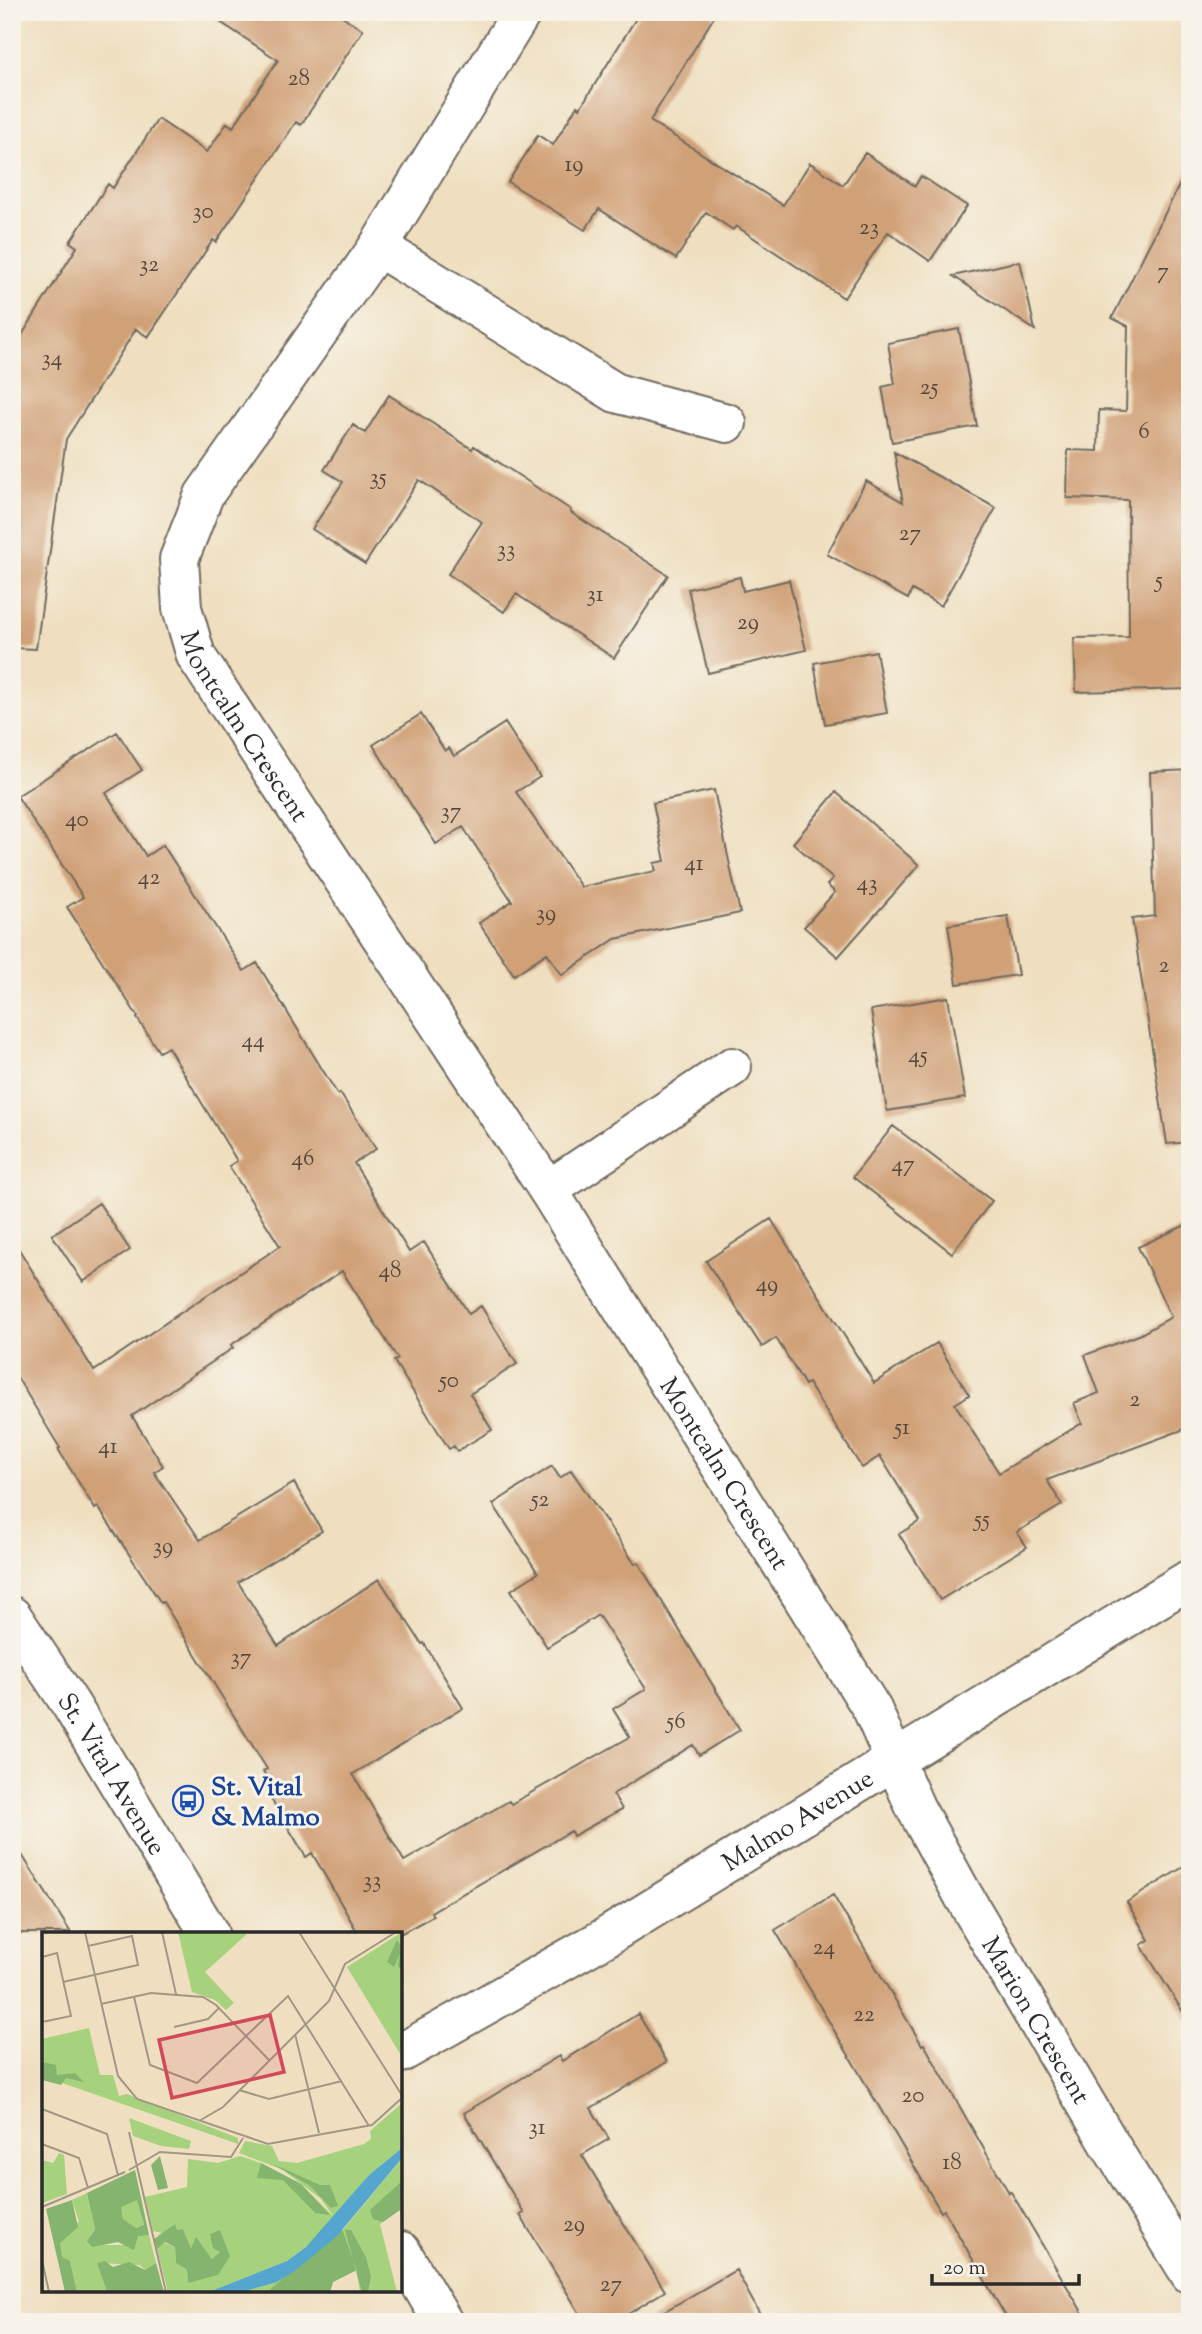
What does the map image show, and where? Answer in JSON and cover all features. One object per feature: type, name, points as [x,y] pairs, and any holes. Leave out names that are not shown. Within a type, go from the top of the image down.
[{"type":"street","name":"Montcalm Crescent","points":[[522,12],[378,247],[204,495],[179,559],[182,607],[196,656],[548,1190],[872,1709],[895,1760]]},
{"type":"street","points":[[378,247],[616,393],[727,423]]},
{"type":"street","points":[[548,1190],[732,1067]]},
{"type":"street","name":"Malmo Avenue","points":[[402,2052],[606,1937],[1190,1579]]},
{"type":"street","name":"St. Vital Avenue","points":[[12,1616],[71,1705],[208,1932]]},
{"type":"street","name":"Marion Crescent","points":[[895,1760],[915,1807],[963,1895],[1115,2153],[1190,2274]]},
{"type":"street","points":[[402,2253],[443,2322]]},
{"type":"building","points":[[205,12],[336,12],[363,30],[301,125],[296,122],[216,242],[213,240],[148,337],[136,329],[66,439],[36,649],[12,648],[12,351],[77,247],[70,242],[108,184],[113,188],[158,119],[207,152],[227,123],[233,127],[278,60]]},
{"type":"building","points":[[640,12],[717,12],[650,121],[783,205],[810,163],[843,185],[865,153],[915,186],[921,176],[967,206],[930,261],[888,232],[844,298],[736,226],[733,230],[706,212],[676,259],[599,209],[585,230],[508,182],[538,135],[553,145],[577,106],[580,108]]},
{"type":"building","points":[[1190,164],[1190,689],[1076,692],[1074,638],[1129,637],[1128,500],[1067,498],[1068,450],[1098,451],[1099,410],[1126,411],[1128,326],[1112,318]]},
{"type":"building","points":[[1020,261],[1035,330],[953,276]]},
{"type":"building","points":[[959,329],[977,426],[892,442],[882,387],[895,384],[888,343]]},
{"type":"building","points":[[389,395],[472,449],[474,446],[668,575],[614,658],[516,594],[504,612],[448,574],[482,522],[419,480],[365,564],[312,529],[343,482],[324,470],[353,425],[365,433]]},
{"type":"building","points":[[894,452],[996,508],[941,606],[912,590],[908,599],[827,554],[866,481],[903,502]]},
{"type":"building","points":[[740,577],[743,591],[789,580],[806,650],[708,673],[688,589]]},
{"type":"building","points":[[876,651],[887,713],[825,724],[814,663]]},
{"type":"building","points":[[421,714],[445,751],[449,748],[454,756],[505,723],[540,777],[516,792],[581,887],[656,871],[654,863],[665,861],[653,803],[714,790],[740,913],[615,939],[562,975],[547,953],[514,975],[479,923],[512,901],[463,827],[436,844],[373,745]]},
{"type":"building","points":[[117,732],[142,770],[106,793],[146,856],[163,845],[244,971],[257,963],[338,1095],[340,1093],[376,1149],[354,1163],[409,1252],[424,1242],[469,1314],[481,1306],[517,1364],[470,1394],[492,1430],[457,1451],[454,1446],[449,1449],[394,1361],[398,1359],[342,1271],[231,1345],[233,1348],[132,1416],[163,1466],[154,1472],[200,1540],[294,1483],[322,1531],[238,1582],[278,1646],[379,1579],[422,1644],[424,1643],[463,1708],[353,1774],[404,1861],[630,1737],[613,1709],[646,1689],[598,1615],[547,1647],[511,1590],[538,1573],[493,1504],[552,1466],[560,1478],[571,1470],[635,1564],[638,1562],[740,1730],[699,1755],[693,1745],[613,1794],[622,1809],[573,1836],[571,1831],[431,1912],[433,1916],[402,1933],[357,1932],[312,1853],[306,1857],[271,1799],[277,1796],[263,1771],[267,1769],[163,1602],[161,1603],[98,1507],[95,1509],[12,1369],[12,1238],[94,1371],[280,1246],[229,1166],[237,1161],[168,1047],[159,1052],[67,907],[83,897],[17,796]]},
{"type":"building","points":[[1190,770],[1190,1142],[1167,1144],[1132,919],[1155,916],[1150,772]]},
{"type":"building","points":[[836,792],[919,865],[838,957],[804,927],[835,892],[827,885],[833,879],[793,843]]},
{"type":"building","points":[[1008,916],[1018,975],[957,984],[948,925]]},
{"type":"building","points":[[948,997],[965,1098],[887,1111],[871,1010]]},
{"type":"building","points":[[893,1126],[992,1201],[952,1253],[853,1177]]},
{"type":"building","points":[[99,1203],[130,1250],[83,1282],[52,1235]]},
{"type":"building","points":[[771,1219],[874,1383],[937,1343],[969,1395],[955,1404],[999,1473],[1082,1423],[1074,1403],[1099,1393],[1085,1355],[1139,1335],[1171,1317],[1138,1247],[1190,1223],[1190,1427],[1047,1480],[1062,1505],[1017,1532],[1027,1547],[940,1600],[899,1534],[920,1521],[880,1456],[862,1468],[776,1338],[762,1347],[706,1261]]},
{"type":"building","points":[[12,1839],[70,1932],[12,1933]]},
{"type":"building","points":[[1190,1863],[1190,2023],[1141,1945],[1149,1940],[1127,1902]]},
{"type":"building","points":[[833,1895],[1088,2322],[1009,2322],[944,2210],[941,2212],[775,1930]]},
{"type":"building","points":[[638,2014],[667,2062],[591,2108],[609,2139],[582,2155],[665,2291],[615,2322],[585,2322],[520,2215],[524,2213],[464,2113],[559,2056],[562,2061]]},
{"type":"building","points":[[736,2270],[764,2322],[646,2322]]},
{"type":"place","name":"St. Vital & Malmo","points":[[188,1801]]}]
